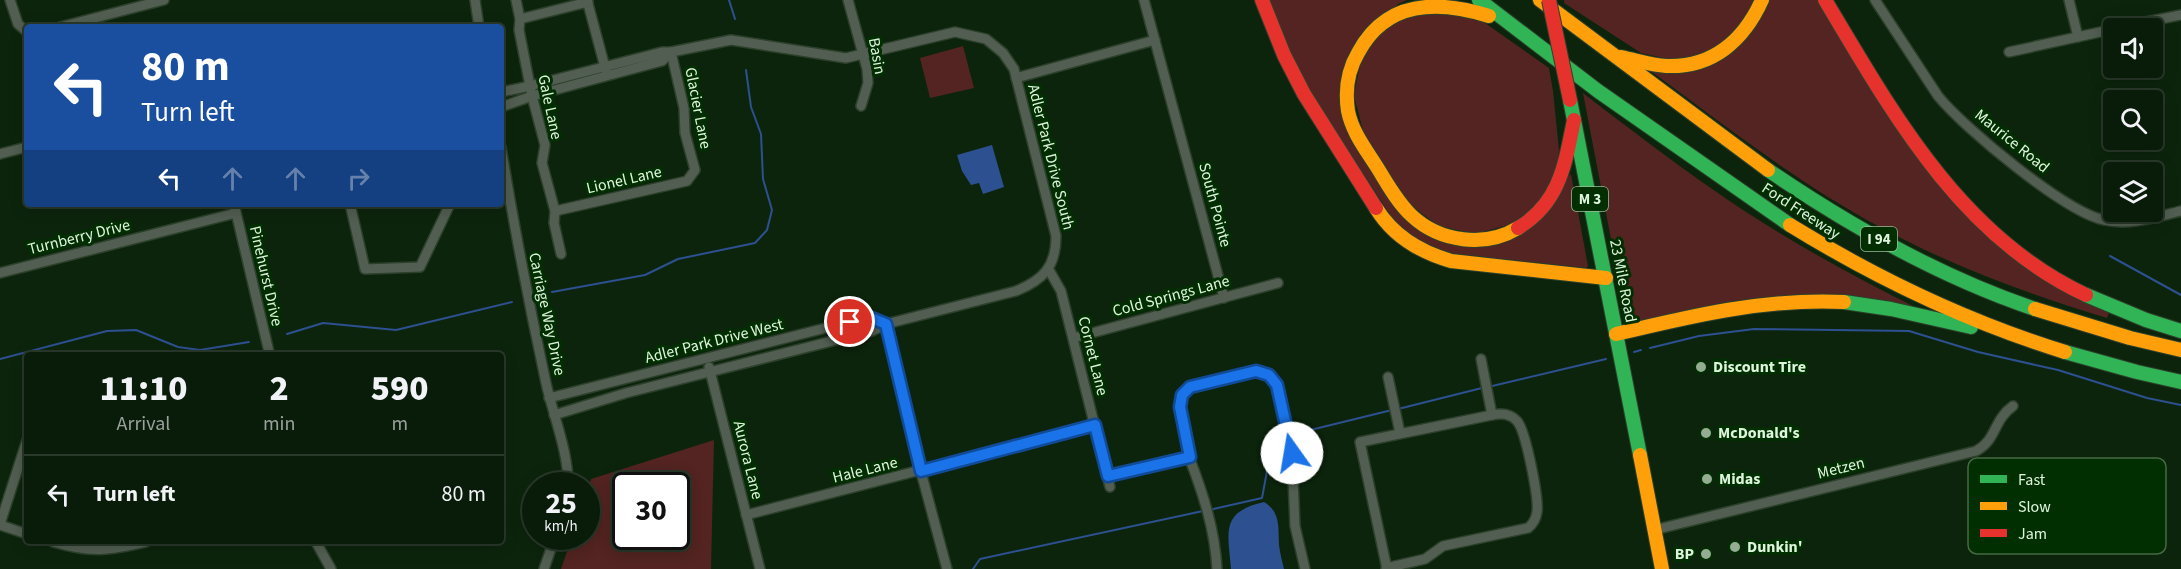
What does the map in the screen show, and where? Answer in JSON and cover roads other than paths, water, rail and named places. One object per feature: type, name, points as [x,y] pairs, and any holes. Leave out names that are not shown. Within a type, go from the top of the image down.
[{"type":"main road","points":[[1262,0],[1284,55],[1304,94],[1379,213],[1398,235],[1430,255],[1451,261],[1606,278]]},
{"type":"main road","name":"Ford Freeway","points":[[1479,0],[1642,122],[1752,199],[1829,249],[1863,268],[1945,307],[2048,345],[2130,372],[2181,382]]},
{"type":"main road","name":"Ford Freeway","points":[[1540,0],[1795,188],[1910,256],[1993,294],[2054,316],[2108,333],[2181,350]]},
{"type":"main road","name":"23 Mile Road","points":[[1549,0],[1662,569]]},
{"type":"main road","points":[[1613,55],[1668,67],[1680,67],[1704,61],[1723,52],[1738,40],[1753,20],[1761,0]]},
{"type":"main road","points":[[1825,0],[1926,159],[1976,218],[2019,255],[2086,296],[2131,316],[2181,331]]},
{"type":"main road","points":[[1507,23],[1454,3],[1416,4],[1382,21],[1365,39],[1358,51],[1352,62],[1347,87],[1352,124],[1401,205],[1418,222],[1453,238],[1490,239],[1514,231],[1536,216],[1555,192],[1564,166],[1574,120]]},
{"type":"main road","points":[[1616,334],[1729,309],[1771,303],[1821,301],[1885,307],[2048,345]]},
{"type":"street","points":[[10,0],[18,24],[24,29]]},
{"type":"street","points":[[72,24],[164,0]]},
{"type":"street","points":[[475,0],[479,24]]},
{"type":"street","name":"Gale Lane","points":[[516,0],[520,19],[519,30],[531,91],[545,145],[542,163],[555,211],[554,224],[561,254]]},
{"type":"street","name":"Basin","points":[[849,0],[867,69],[868,83],[861,106]]},
{"type":"street","name":"South Pointe","points":[[1144,0],[1224,298]]},
{"type":"street","name":"Maurice Road","points":[[1875,0],[1938,96],[1951,111],[2019,168],[2066,202],[2090,216],[2115,222],[2142,221],[2181,211]]},
{"type":"street","points":[[2068,0],[2078,37]]},
{"type":"street","points":[[520,19],[587,1],[606,71]]},
{"type":"street","points":[[2163,19],[2181,15]]},
{"type":"street","name":"Adler Park Drive South","points":[[863,54],[955,32],[986,39],[1002,53],[1014,69],[1056,236],[1056,246],[1049,270]]},
{"type":"street","points":[[2009,52],[2103,32]]},
{"type":"street","points":[[504,92],[531,91],[606,71],[662,61],[671,52],[731,40],[846,58],[863,54]]},
{"type":"street","points":[[1016,78],[1155,40]]},
{"type":"street","name":"Glacier Lane","points":[[671,52],[684,108],[685,133],[695,170]]},
{"type":"street","points":[[504,105],[531,91]]},
{"type":"street","points":[[0,154],[24,148]]},
{"type":"street","name":"Lionel Lane","points":[[555,211],[687,181],[695,170]]},
{"type":"street","name":"Carriage Way Drive","points":[[504,177],[549,398],[568,472]]},
{"type":"street","points":[[351,207],[365,269],[420,267],[449,207]]},
{"type":"street","name":"Turnberry Drive","points":[[0,273],[235,208]]},
{"type":"street","name":"Pinehurst Drive","points":[[235,208],[269,352]]},
{"type":"street","name":"Adler Park Drive West","points":[[554,415],[626,393],[872,331],[886,324],[1016,291],[1031,285],[1049,270]]},
{"type":"street","name":"Cornet Lane","points":[[1049,270],[1061,291],[1110,487]]},
{"type":"street","name":"Cold Springs Lane","points":[[1073,338],[1278,282]]},
{"type":"street","name":"Adler Park Drive West","points":[[549,398],[869,317],[886,324]]},
{"type":"street","points":[[886,324],[947,569]]},
{"type":"street","name":"Aurora Lane","points":[[706,359],[760,569]]},
{"type":"street","points":[[1481,359],[1492,415]]},
{"type":"street","points":[[1217,569],[1202,488],[1190,457],[1180,407],[1182,395],[1190,387],[1256,371],[1269,375],[1277,385],[1292,453],[1295,526],[1305,569]]},
{"type":"street","points":[[1388,377],[1400,433]]},
{"type":"street","name":"Metzen","points":[[1654,530],[1976,451],[1985,446],[2004,413],[2013,406]]},
{"type":"street","points":[[1502,413],[1516,419],[1523,432],[1537,504],[1533,524],[1528,528],[1443,546],[1425,559],[1386,568],[1360,442],[1400,433],[1502,413]]},
{"type":"street","name":"Hale Lane","points":[[746,515],[1095,425]]},
{"type":"street","points":[[24,449],[0,524],[24,533]]},
{"type":"street","points":[[1108,476],[1190,457]]},
{"type":"street","points":[[60,544],[96,550],[134,544]]},
{"type":"street","points":[[317,544],[331,569]]},
{"type":"street","points":[[544,569],[551,550]]},
{"type":"water","points":[[992,145],[1004,187],[983,194],[979,183],[971,185],[962,171],[957,155]]},
{"type":"water","points":[[1264,502],[1276,516],[1279,548],[1284,569],[1231,569],[1229,534],[1233,518],[1240,511]]},
{"type":"waterway","points":[[729,0],[735,19]]},
{"type":"waterway","points":[[552,292],[645,275],[678,259],[755,243],[767,230],[772,210],[763,179],[761,134],[751,107],[746,70]]},
{"type":"waterway","points":[[2110,256],[2181,295]]},
{"type":"waterway","points":[[287,334],[323,323],[396,330],[512,302]]},
{"type":"waterway","points":[[1650,348],[1699,336],[1754,329],[1909,331],[1978,352],[2058,370],[2147,398],[2181,405]]},
{"type":"waterway","points":[[27,352],[107,331],[136,330],[178,347],[200,350],[249,342]]},
{"type":"waterway","points":[[1634,352],[1641,350]]},
{"type":"waterway","points":[[0,359],[24,353]]},
{"type":"waterway","points":[[1488,387],[1606,359]]},
{"type":"waterway","points":[[1398,409],[1482,388]]},
{"type":"waterway","points":[[1290,435],[1392,410]]},
{"type":"waterway","points":[[1209,510],[1262,498],[1273,439],[1284,436]]},
{"type":"waterway","points":[[973,569],[980,559],[1203,511]]},
{"type":"place","name":"Discount Tire","points":[[1701,367]]},
{"type":"place","name":"McDonald's","points":[[1706,433]]},
{"type":"place","name":"Midas","points":[[1707,479]]},
{"type":"place","name":"Dunkin'","points":[[1735,547]]},
{"type":"place","name":"BP","points":[[1706,554]]}]
